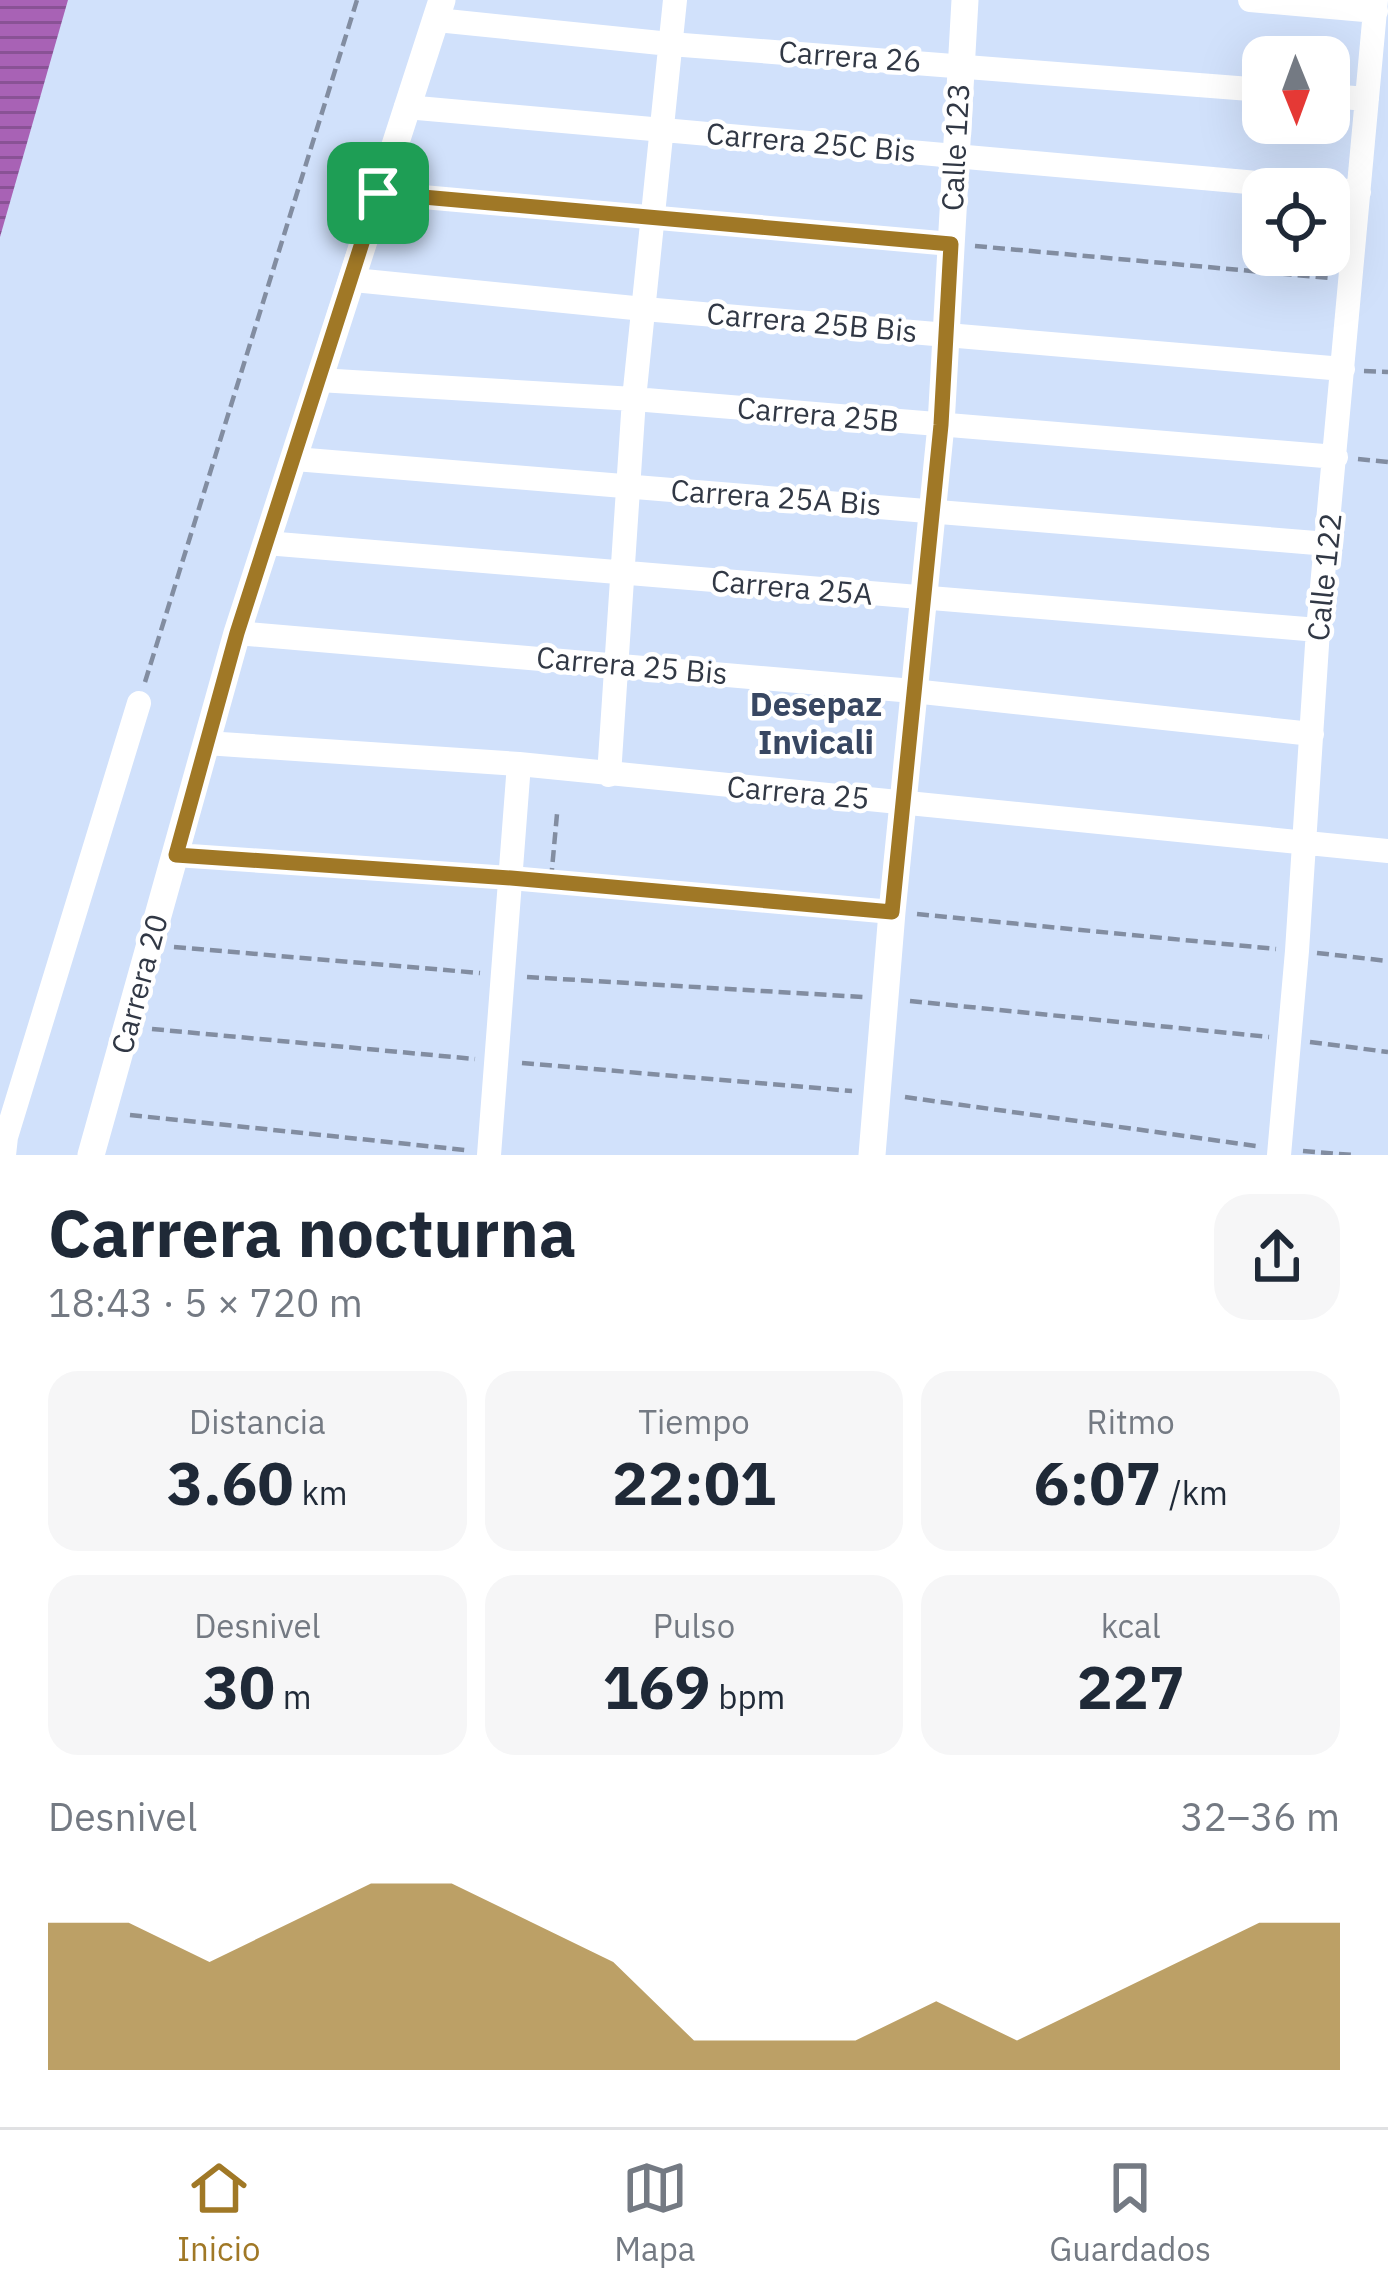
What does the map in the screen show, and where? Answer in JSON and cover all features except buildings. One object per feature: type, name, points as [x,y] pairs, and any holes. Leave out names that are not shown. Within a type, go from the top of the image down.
[{"type":"street","points":[[609,775],[634,399],[675,0]]},
{"type":"street","name":"Calle 123","points":[[872,1155],[941,425],[965,0]]},
{"type":"street","points":[[1250,0],[1376,6]]},
{"type":"street","name":"Calle 122","points":[[1279,1152],[1318,631],[1376,6]]},
{"type":"street","name":"Carrera 26","points":[[440,10],[670,44],[1242,89]]},
{"type":"street","name":"Carrera 20","points":[[91,1155],[237,633],[440,10]]},
{"type":"street","points":[[1350,98],[1367,100]]},
{"type":"street","name":"Carrera 25C Bis","points":[[406,107],[1359,191]]},
{"type":"street","name":"Carrera 25B Bis","points":[[353,280],[1342,369]]},
{"type":"street","name":"Carrera 25B","points":[[319,380],[634,399],[1336,458]]},
{"type":"street","name":"Carrera 25A Bis","points":[[296,459],[1328,544]]},
{"type":"street","name":"Carrera 25A","points":[[266,543],[1318,631]]},
{"type":"street","name":"Carrera 25 Bis","points":[[237,633],[913,691],[1312,734]]},
{"type":"street","points":[[4,1155],[139,703]]},
{"type":"street","name":"Carrera 25","points":[[206,743],[519,764],[1388,851]]},
{"type":"street","points":[[489,1154],[519,764]]},
{"type":"path","points":[[139,703],[357,0]]},
{"type":"path","points":[[378,193],[1350,280]]},
{"type":"path","points":[[1336,458],[1388,461]]},
{"type":"path","points":[[551,881],[557,814]]},
{"type":"path","points":[[176,855],[551,881],[1388,961]]},
{"type":"path","points":[[150,945],[502,975],[886,999],[1388,1052]]},
{"type":"path","points":[[128,1027],[879,1093],[1279,1152],[1352,1155]]},
{"type":"path","points":[[104,1113],[489,1154]]},
{"type":"shaded area","points":[[0,0],[68,0],[0,237]]},
{"type":"district","name":"Desepaz Invicali","points":[[816,723]]},
{"type":"route","points":[[378,193],[951,244],[941,425],[892,912],[511,878],[176,855],[237,633],[378,193]]}]
